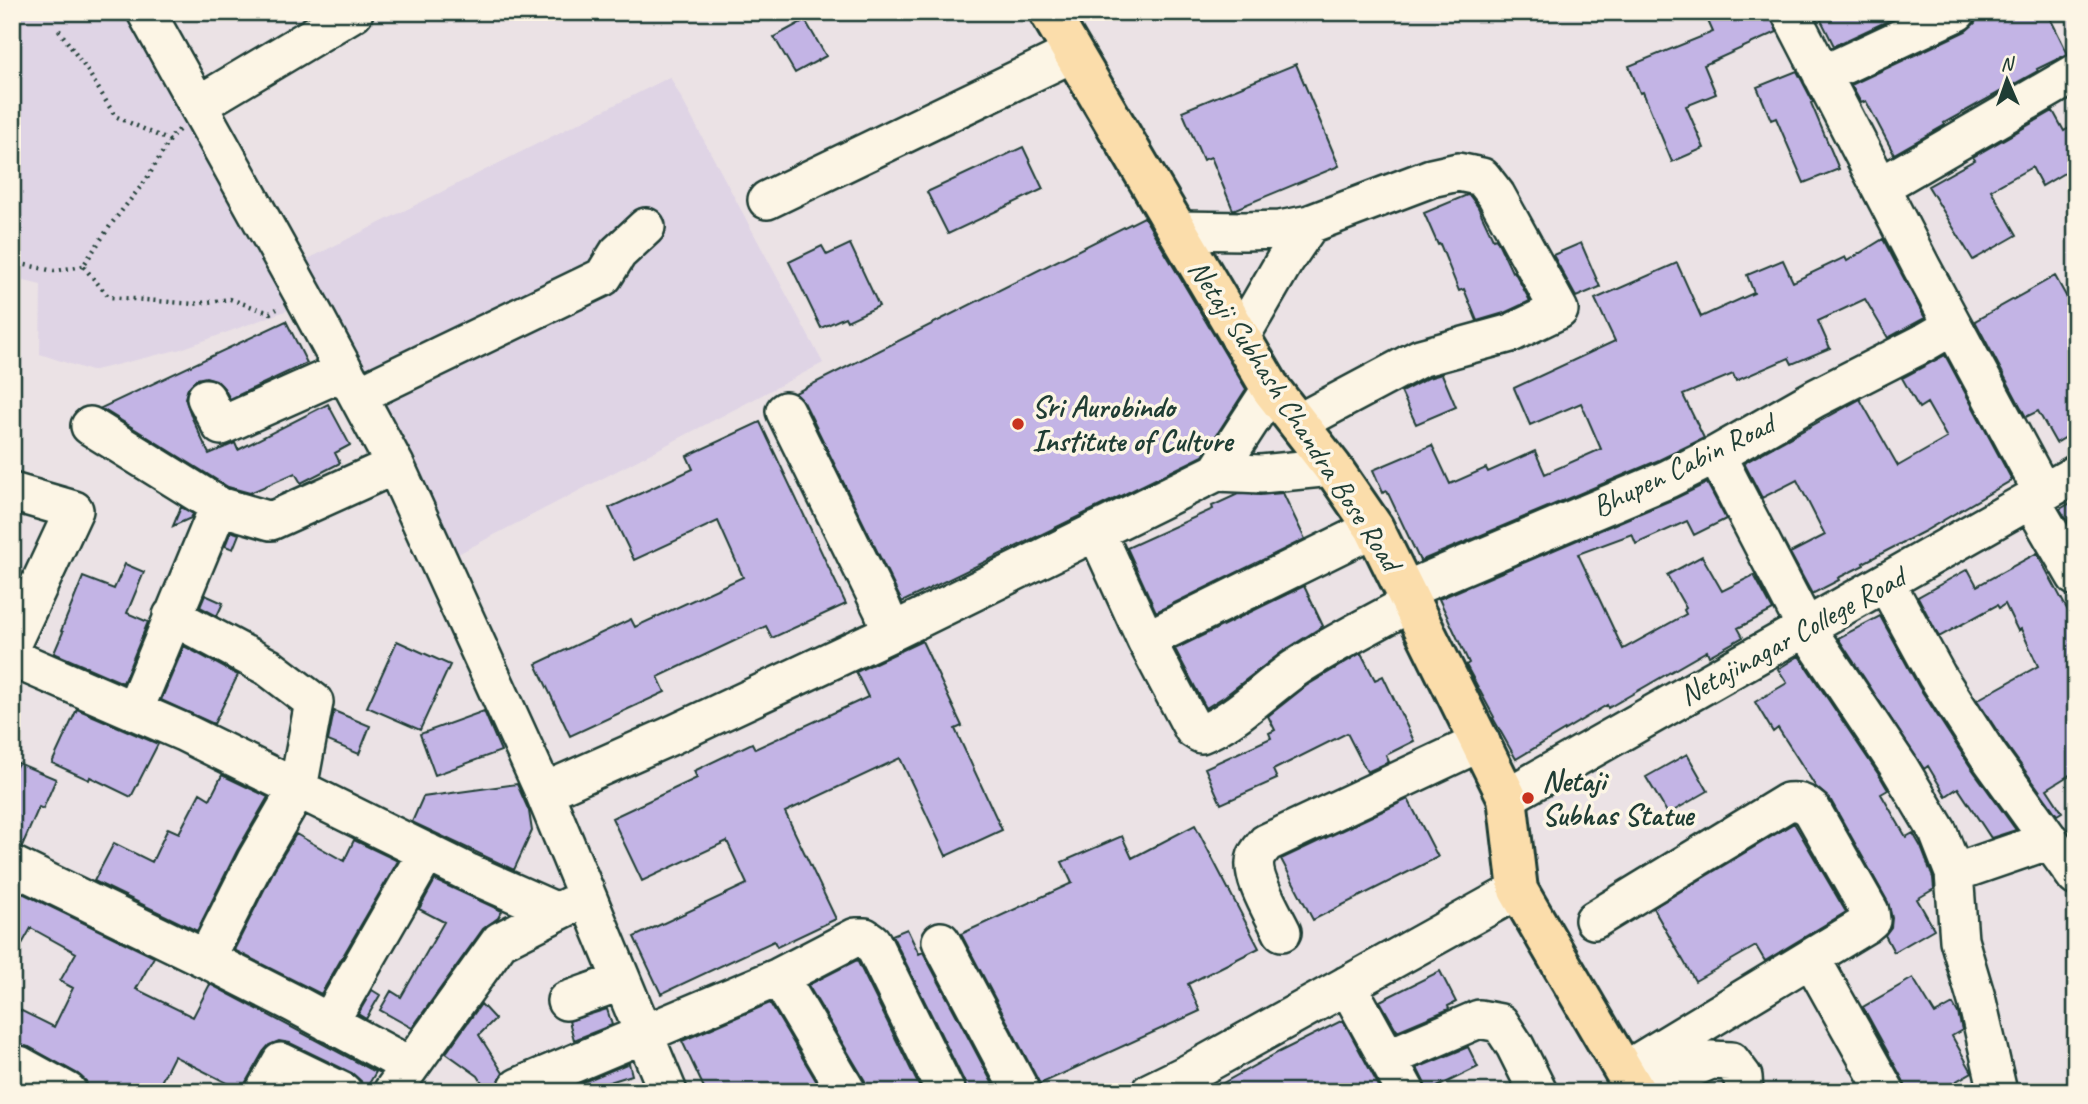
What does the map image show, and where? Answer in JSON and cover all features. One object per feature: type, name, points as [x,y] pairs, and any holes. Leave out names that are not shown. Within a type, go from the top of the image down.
[{"type":"main road","name":"Netaji Subhash Chandra Bose Road","points":[[1049,12],[1271,389],[1332,467],[1374,528],[1507,797],[1518,890],[1632,1085]]},
{"type":"street","points":[[145,12],[396,465],[544,792],[572,904],[622,981],[668,1092]]},
{"type":"street","points":[[200,109],[354,12]]},
{"type":"street","points":[[1790,12],[1953,326],[2076,578]]},
{"type":"street","points":[[1822,75],[1957,12]]},
{"type":"street","points":[[767,200],[1073,52]]},
{"type":"street","points":[[1881,186],[2076,73]]},
{"type":"street","points":[[1177,230],[1280,230],[1310,224],[1431,178],[1458,172],[1482,177],[1496,195],[1559,310],[1511,333],[1420,358],[1298,423]]},
{"type":"street","points":[[1240,338],[1270,284],[1310,224]]},
{"type":"street","points":[[206,398],[221,426],[351,383],[603,277],[618,253],[646,227]]},
{"type":"street","name":"Bhupen Cabin Road","points":[[1146,640],[1193,729],[1201,734],[1238,711],[1297,667],[1409,596],[1668,479],[1953,326]]},
{"type":"street","points":[[1217,472],[1271,389]]},
{"type":"street","points":[[785,411],[892,632]]},
{"type":"street","points":[[90,426],[219,506],[271,521],[396,465]]},
{"type":"street","points":[[1716,455],[1806,628],[1938,832],[1954,873],[1959,940],[1977,1001],[1998,1092]]},
{"type":"street","points":[[544,792],[892,632],[1217,472],[1261,474],[1332,467]]},
{"type":"street","name":"Netajinagar College Road","points":[[1507,797],[2076,474]]},
{"type":"street","points":[[12,492],[74,510],[16,627]]},
{"type":"street","points":[[134,711],[219,506]]},
{"type":"street","points":[[1096,531],[1146,640],[1374,528]]},
{"type":"street","points":[[1886,583],[1937,676],[1988,755],[2076,877]]},
{"type":"street","points":[[172,616],[268,667],[314,702],[298,788],[256,860],[206,959]]},
{"type":"street","points":[[12,658],[183,732],[427,852],[572,904]]},
{"type":"street","points":[[1282,932],[1254,867],[1256,855],[1266,843],[1480,742]]},
{"type":"street","points":[[1594,920],[1787,802],[1797,801],[1812,810],[1870,912],[1871,920],[1865,925],[1811,958],[1632,1085]]},
{"type":"street","points":[[1954,873],[2050,840]]},
{"type":"street","points":[[329,1023],[427,852]]},
{"type":"street","points":[[12,865],[206,959],[329,1023],[401,1079],[500,941],[572,904]]},
{"type":"street","points":[[1150,1092],[1191,1072],[1518,890]]},
{"type":"street","points":[[518,1087],[779,977],[856,937],[865,937],[872,942],[946,1092]]},
{"type":"street","points":[[941,941],[1021,1092]]},
{"type":"street","points":[[1811,958],[1886,1092]]},
{"type":"street","points":[[779,977],[847,1092]]},
{"type":"street","points":[[566,1002],[622,981]]},
{"type":"street","points":[[1347,985],[1406,1092]]},
{"type":"street","points":[[1388,1058],[1479,1019],[1500,1023],[1538,1092]]},
{"type":"street","points":[[1632,1085],[1711,1060],[1731,1062],[1743,1077],[1744,1092]]},
{"type":"street","points":[[264,1092],[281,1062],[343,1092]]},
{"type":"street","points":[[15,1069],[68,1092]]},
{"type":"path","points":[[59,30],[115,116],[170,141]]},
{"type":"path","points":[[12,262],[54,271],[83,266],[111,223],[146,180],[173,135],[200,109]]},
{"type":"path","points":[[83,266],[109,297],[194,304],[230,299],[270,313],[304,296]]},
{"type":"shaded area","points":[[12,12],[137,12],[302,305],[181,349],[91,371],[40,354],[41,285],[12,278]]},
{"type":"shaded area","points":[[670,77],[823,363],[456,555],[298,264]]},
{"type":"building","points":[[1704,12],[1769,12],[1777,32],[1704,65],[1716,94],[1686,106],[1704,148],[1672,162],[1643,92],[1640,93],[1629,66],[1713,32]]},
{"type":"building","points":[[1817,12],[1907,12],[1834,46]]},
{"type":"building","points":[[1978,12],[2047,12],[2068,54],[2037,69],[2038,71],[1894,154],[1866,101],[1861,103],[1851,85],[1966,31],[1975,23]]},
{"type":"building","points":[[805,20],[826,56],[795,73],[774,37]]},
{"type":"building","points":[[1296,64],[1339,166],[1233,210],[1211,157],[1203,160],[1182,111]]},
{"type":"building","points":[[1797,71],[1813,102],[1811,103],[1839,169],[1804,183],[1776,118],[1771,120],[1757,87]]},
{"type":"building","points":[[2053,111],[2064,131],[2076,124],[2076,166],[2042,186],[2032,167],[1991,190],[2017,235],[1973,260],[1928,186]]},
{"type":"building","points":[[1023,147],[1043,189],[948,234],[927,192]]},
{"type":"building","points":[[1467,195],[1478,207],[1493,239],[1496,238],[1530,301],[1477,321],[1464,289],[1459,291],[1424,213]]},
{"type":"building","name":"Sri Aurobindo Institute of Culture","points":[[1144,217],[1246,389],[1203,456],[902,602],[804,402],[795,393]]},
{"type":"building","points":[[1883,239],[1925,318],[1888,338],[1865,299],[1818,321],[1830,348],[1792,364],[1789,358],[1736,381],[1733,374],[1683,395],[1704,438],[1659,460],[1420,561],[1387,491],[1383,493],[1373,470],[1432,445],[1450,484],[1486,468],[1488,472],[1535,451],[1545,474],[1601,449],[1581,403],[1530,425],[1514,388],[1615,341],[1595,299],[1677,263],[1701,317],[1754,293],[1747,275],[1783,260],[1793,282],[1845,257],[1847,261]]},
{"type":"building","points":[[1581,243],[1600,287],[1576,297],[1553,255]]},
{"type":"building","points":[[850,244],[879,306],[847,321],[845,317],[821,328],[789,262],[822,246],[827,255]]},
{"type":"building","points":[[2055,276],[2076,314],[2076,431],[2056,443],[2038,411],[2026,417],[1975,321]]},
{"type":"building","points":[[286,321],[307,363],[230,399],[216,380],[206,377],[197,379],[188,388],[185,398],[209,454],[235,443],[238,450],[328,404],[350,445],[335,453],[340,463],[301,483],[295,473],[250,493],[228,487],[101,408]]},
{"type":"building","points":[[1945,355],[2012,480],[1812,594],[1790,553],[1825,535],[1797,480],[1762,498],[1744,463],[1860,399],[1898,466],[1947,438],[1927,403],[1919,408],[1902,378]]},
{"type":"building","points":[[1442,374],[1456,407],[1416,424],[1401,392]]},
{"type":"building","points":[[760,422],[846,604],[772,638],[766,626],[658,677],[665,692],[570,736],[536,664],[631,619],[635,627],[743,577],[718,521],[634,560],[609,508],[693,469],[687,456]]},
{"type":"building","points":[[1707,483],[1726,519],[1694,535],[1687,521],[1636,544],[1632,534],[1578,554],[1623,649],[1686,614],[1686,608],[1667,575],[1702,556],[1722,591],[1754,575],[1773,610],[1738,628],[1743,637],[1709,656],[1707,651],[1608,708],[1607,705],[1516,759],[1466,665],[1469,663],[1439,599]]},
{"type":"building","points":[[1283,493],[1305,539],[1156,612],[1127,548],[1213,509],[1212,506],[1238,494]]},
{"type":"building","points":[[2076,500],[2076,535],[2060,509]]},
{"type":"building","points":[[181,507],[193,514],[191,518],[173,526]]},
{"type":"building","points":[[231,531],[239,534],[233,549],[225,546]]},
{"type":"building","points":[[2037,553],[2068,611],[2076,607],[2076,771],[2047,789],[2062,812],[2057,815],[1977,700],[2038,666],[2021,629],[2018,631],[2005,604],[1999,608],[1997,605],[1939,637],[1918,597],[1968,569],[1977,586]]},
{"type":"building","points":[[125,564],[144,572],[127,613],[148,622],[123,683],[54,653],[83,577],[114,589]]},
{"type":"building","points":[[1304,586],[1323,626],[1282,652],[1206,708],[1175,649]]},
{"type":"building","points":[[205,595],[223,603],[217,616],[200,607]]},
{"type":"building","points":[[1880,616],[1919,687],[1970,766],[2016,830],[1991,838],[1958,788],[1946,796],[1928,766],[1924,769],[1838,638]]},
{"type":"building","points":[[397,641],[450,665],[420,730],[367,707]]},
{"type":"building","points":[[922,641],[962,726],[955,729],[1002,830],[946,856],[900,758],[785,812],[836,919],[777,947],[774,941],[661,994],[634,937],[747,884],[727,841],[642,881],[612,818],[697,778],[694,771],[752,743],[755,749],[868,697],[856,672]]},
{"type":"building","points":[[184,646],[238,675],[214,724],[161,700]]},
{"type":"building","points":[[1361,653],[1375,680],[1383,676],[1414,741],[1386,755],[1389,762],[1367,772],[1347,733],[1273,770],[1277,779],[1221,804],[1205,768],[1271,738],[1269,733],[1275,730],[1268,716],[1306,686]]},
{"type":"building","points":[[1799,656],[1881,778],[1888,790],[1881,794],[1906,837],[1913,833],[1933,878],[1934,889],[1917,899],[1934,929],[1894,952],[1885,935],[1891,927],[1892,918],[1888,902],[1830,799],[1816,787],[1778,728],[1773,732],[1755,702],[1787,683],[1778,669]]},
{"type":"building","points":[[77,709],[158,744],[131,797],[90,777],[89,780],[52,763]]},
{"type":"building","points":[[334,711],[370,726],[359,754],[328,741]]},
{"type":"building","points":[[484,711],[501,751],[435,775],[420,734]]},
{"type":"building","points":[[1687,754],[1708,791],[1668,814],[1646,777]]},
{"type":"building","points":[[18,763],[56,779],[43,809],[39,807],[22,846],[12,844],[12,775]]},
{"type":"building","points":[[222,775],[268,797],[237,851],[197,931],[94,881],[114,843],[152,862],[168,828],[179,833],[200,793],[210,799]]},
{"type":"building","points":[[517,784],[529,811],[532,831],[514,870],[412,822],[423,797]]},
{"type":"building","points":[[1408,799],[1438,857],[1313,920],[1281,859]]},
{"type":"building","points":[[1794,823],[1846,912],[1765,961],[1756,946],[1695,981],[1653,908]]},
{"type":"building","points":[[1195,825],[1259,948],[1188,984],[1200,1011],[1040,1084],[961,934],[1072,883],[1062,862],[1122,836],[1132,858]]},
{"type":"building","points":[[296,834],[344,861],[354,840],[398,861],[321,994],[234,950],[274,870]]},
{"type":"building","points":[[435,880],[502,911],[498,918],[483,929],[412,1028],[380,1010],[391,991],[401,997],[444,922],[419,909]]},
{"type":"building","points":[[12,888],[154,957],[136,989],[193,1017],[210,984],[376,1072],[364,1092],[361,1081],[352,1073],[290,1043],[279,1041],[269,1045],[263,1052],[243,1091],[174,1056],[156,1092],[92,1092],[78,1074],[29,1047],[12,1045],[12,1006],[54,1027],[73,988],[60,981],[76,953],[31,928],[12,962]]},
{"type":"building","points":[[907,929],[919,954],[923,952],[997,1092],[967,1092],[892,935]]},
{"type":"building","points":[[857,960],[922,1092],[868,1092],[865,1081],[808,985]]},
{"type":"building","points":[[1440,971],[1456,1002],[1448,1006],[1449,1009],[1397,1031],[1380,1001]]},
{"type":"building","points":[[1913,978],[1935,1014],[1953,1004],[1962,1030],[1952,1036],[1972,1072],[1937,1092],[1907,1092],[1863,1007]]},
{"type":"building","points":[[372,990],[380,995],[366,1019],[358,1014]]},
{"type":"building","points":[[770,1003],[821,1089],[816,1092],[706,1092],[682,1041]]},
{"type":"building","points":[[481,1004],[495,1019],[479,1035],[503,1073],[497,1084],[498,1092],[488,1092],[478,1076],[446,1053]]},
{"type":"building","points":[[607,1009],[612,1025],[574,1040],[569,1021]]},
{"type":"building","points":[[1343,1020],[1382,1092],[1207,1092],[1279,1052]]},
{"type":"building","points":[[1468,1047],[1478,1067],[1427,1092],[1417,1068]]},
{"type":"building","points":[[629,1063],[632,1075],[578,1092],[576,1085]]},
{"type":"place","name":"Sri Aurobindo Institute of Culture","points":[[1018,424]]},
{"type":"place","name":"Netaji Subhas Statue","points":[[1528,798]]}]
